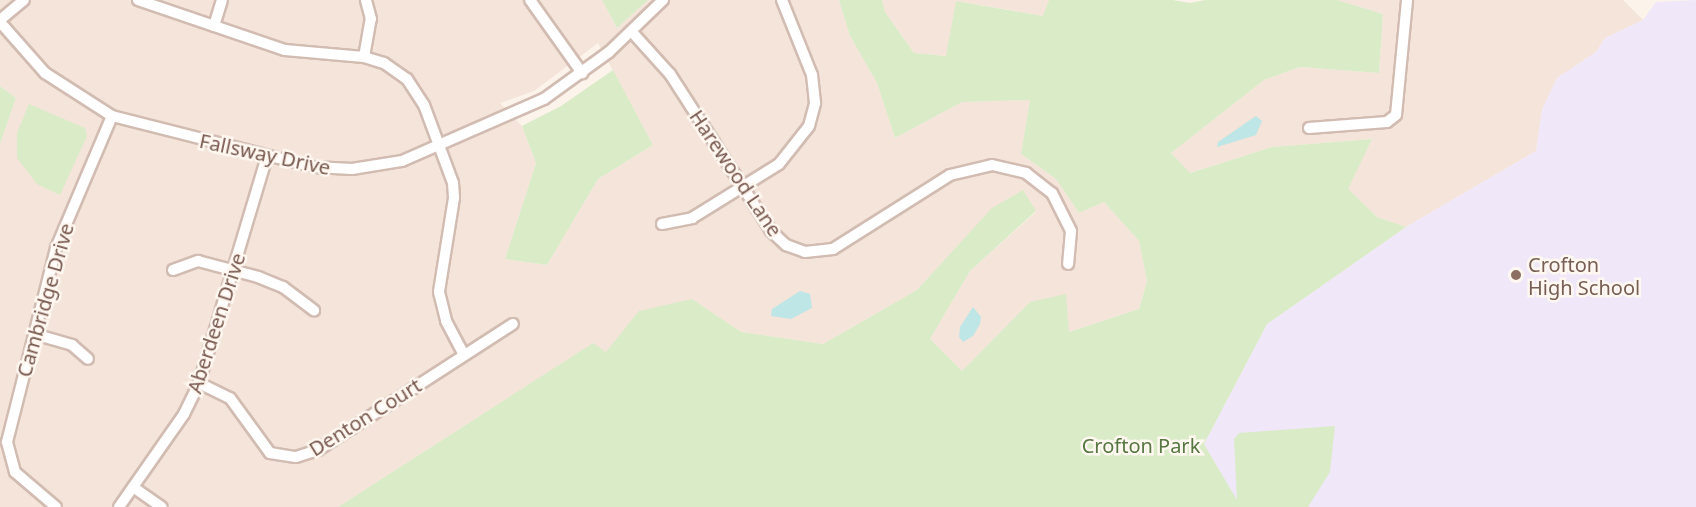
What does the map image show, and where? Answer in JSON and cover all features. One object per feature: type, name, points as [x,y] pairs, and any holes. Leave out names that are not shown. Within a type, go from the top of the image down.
[{"type":"street","points":[[0,21],[24,0]]},
{"type":"street","points":[[138,0],[285,50],[364,57],[384,63],[407,79],[424,105],[441,145],[454,198],[439,292],[446,321],[464,355]]},
{"type":"street","points":[[214,26],[222,0]]},
{"type":"street","points":[[364,57],[371,19],[366,0]]},
{"type":"street","points":[[530,0],[582,73]]},
{"type":"street","name":"Fallsway Drive","points":[[0,21],[45,73],[112,116],[314,167],[352,169],[385,166],[518,112],[582,73],[632,32],[663,0]]},
{"type":"street","points":[[662,224],[692,218],[744,187],[788,156],[803,137],[813,113],[812,75],[782,0]]},
{"type":"street","points":[[1309,128],[1387,122],[1396,115],[1407,0]]},
{"type":"street","name":"Harewood Lane","points":[[632,32],[674,79],[778,239],[794,249],[814,252],[843,244],[950,175],[976,166],[1005,167],[1036,178],[1059,202],[1073,240],[1068,264]]},
{"type":"street","name":"Cambridge Drive","points":[[56,507],[23,482],[8,452],[8,431],[56,248],[112,116]]},
{"type":"street","name":"Aberdeen Drive","points":[[119,507],[184,414],[199,383],[235,270],[267,156]]},
{"type":"street","points":[[173,270],[198,261],[235,270],[283,287],[314,310]]},
{"type":"street","name":"Denton Court","points":[[199,383],[230,398],[270,453],[296,458],[318,450],[513,324]]},
{"type":"street","points":[[34,334],[72,345],[88,359]]},
{"type":"street","points":[[133,487],[162,507]]},
{"type":"shaded area","points":[[0,0],[602,0],[617,28],[648,0],[839,0],[850,36],[877,83],[895,138],[962,102],[1030,100],[1021,154],[1056,179],[1079,213],[1104,202],[1139,241],[1147,281],[1139,309],[1069,332],[1030,302],[962,371],[930,339],[970,271],[1036,212],[1023,190],[992,209],[917,290],[823,344],[741,332],[692,299],[606,352],[592,344],[338,507],[0,507],[0,144],[16,98],[0,86]],"holes":[[[598,43],[653,145],[598,179],[547,265],[505,259],[536,163],[522,126],[500,103],[534,91]]]},
{"type":"shaded area","points":[[882,0],[1049,0],[1044,16],[956,1],[947,56],[914,53],[885,12]]},
{"type":"shaded area","points":[[1337,0],[1623,0],[1643,20],[1605,38],[1596,52],[1557,78],[1542,110],[1536,151],[1406,227],[1377,217],[1347,189],[1372,139],[1272,147],[1189,173],[1171,153],[1264,80],[1300,67],[1379,73],[1383,14]]},
{"type":"shaded area","name":"Crofton High School","points":[[1696,0],[1696,507],[1240,507],[1204,444],[1267,324],[1406,227],[1536,151],[1542,109],[1557,78],[1596,52],[1605,38],[1643,20],[1656,2]]},
{"type":"green space","points":[[602,0],[648,0],[617,28]]},
{"type":"green space","name":"Crofton Park","points":[[839,0],[882,0],[885,12],[914,53],[946,56],[956,1],[1043,16],[1049,0],[1173,0],[1190,3],[1205,0],[1337,0],[1383,14],[1379,73],[1300,67],[1264,80],[1171,153],[1190,173],[1272,147],[1372,139],[1348,189],[1377,217],[1406,227],[1267,324],[1204,444],[1237,500],[1234,439],[1239,433],[1335,426],[1330,472],[1308,507],[338,507],[593,343],[606,352],[639,311],[692,299],[741,332],[823,344],[917,290],[992,208],[1023,190],[1036,211],[970,271],[930,339],[962,371],[1030,302],[1066,294],[1069,332],[1139,309],[1147,281],[1139,241],[1104,202],[1079,213],[1056,179],[1021,154],[1030,100],[962,102],[895,138],[877,83],[850,36]]},
{"type":"green space","points":[[613,70],[653,145],[598,179],[547,265],[505,259],[536,163],[522,126],[561,106]]},
{"type":"green space","points":[[0,86],[16,98],[0,144]]},
{"type":"green space","points":[[29,104],[85,128],[87,136],[60,195],[37,184],[17,158],[17,133]]},
{"type":"water","points":[[1256,116],[1262,121],[1256,135],[1217,147],[1218,142]]},
{"type":"water","points":[[800,291],[810,294],[812,308],[791,319],[771,316],[772,309]]},
{"type":"water","points":[[973,307],[981,317],[980,324],[973,336],[963,342],[959,337],[960,327]]},
{"type":"place","name":"Crofton High School","points":[[1516,275]]}]
